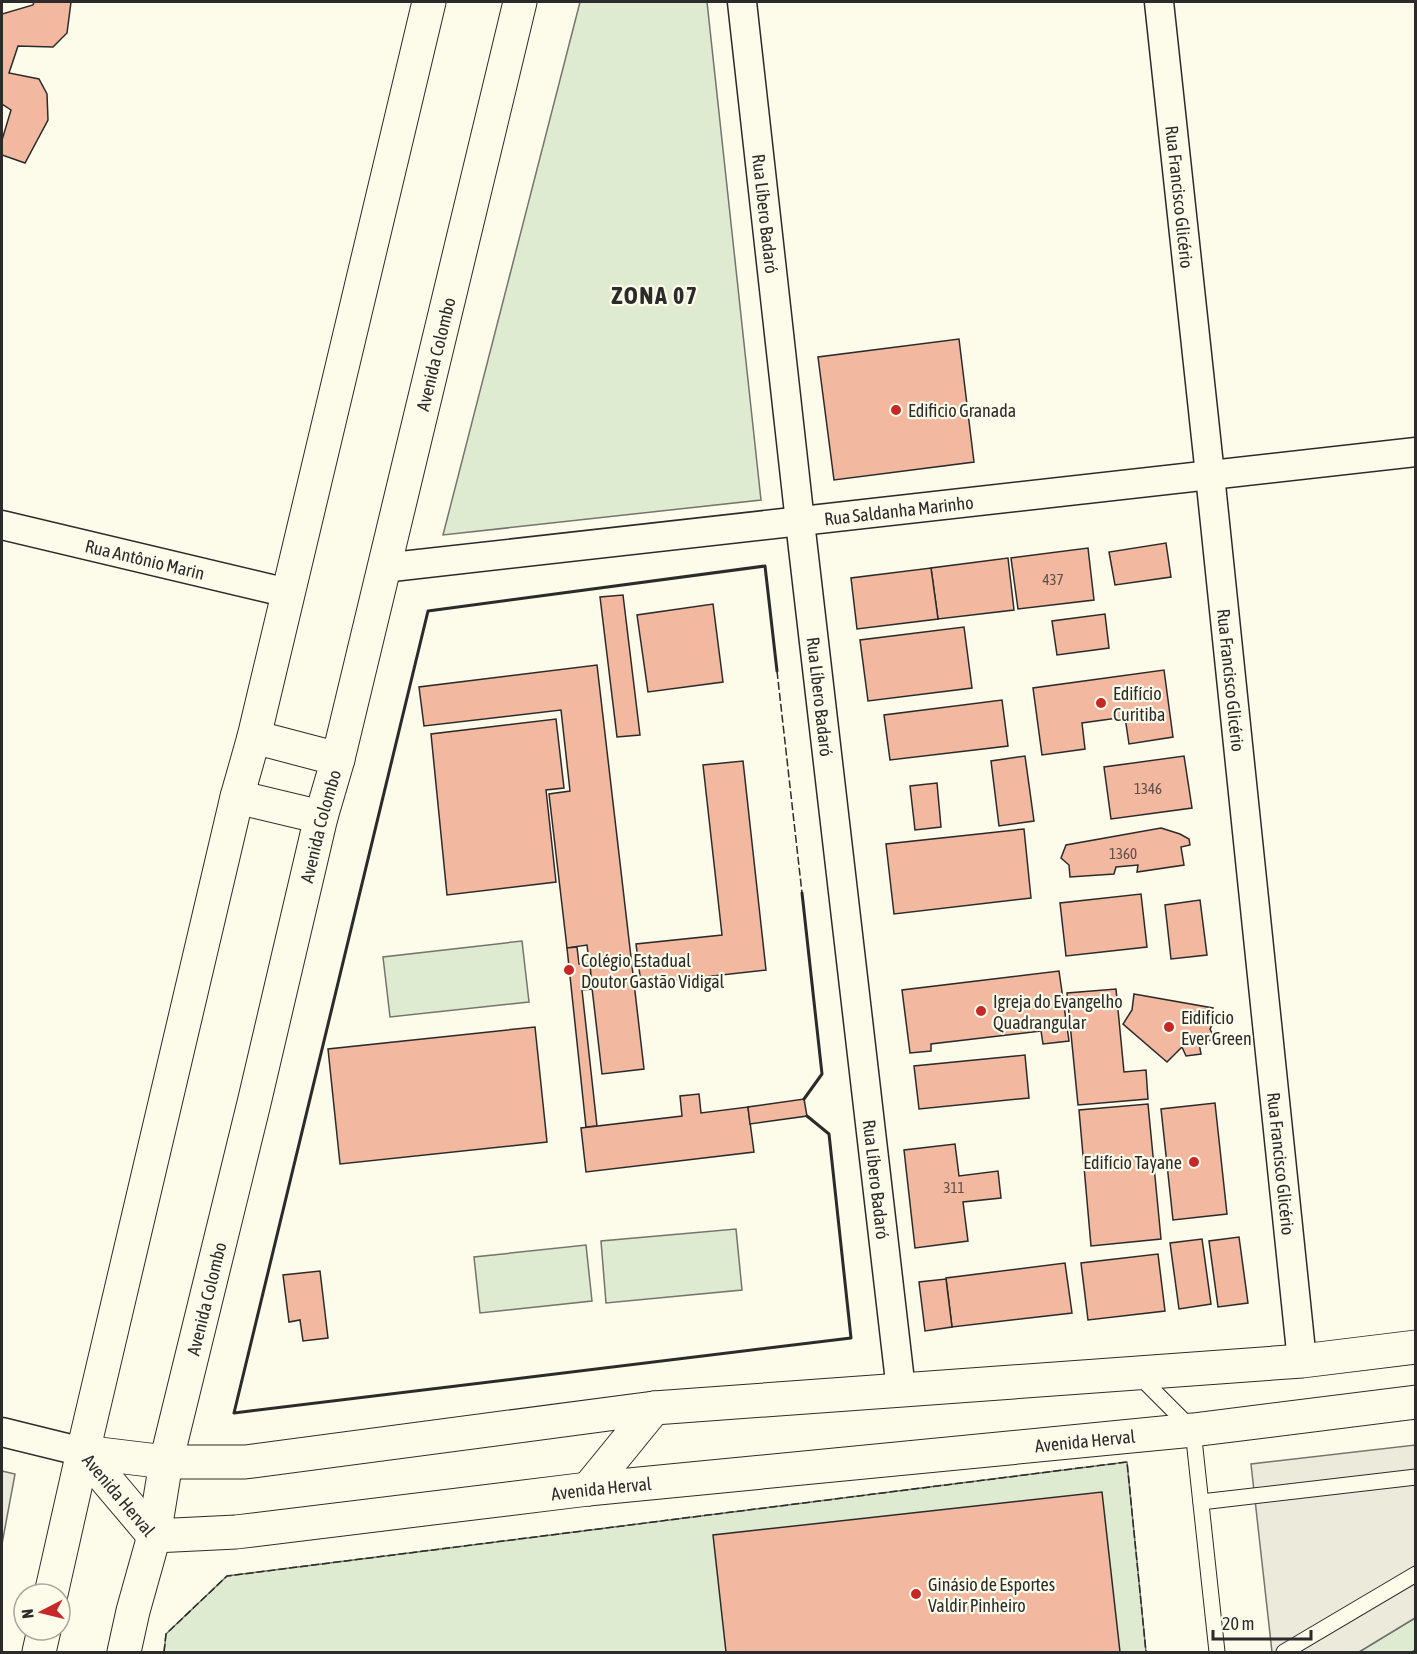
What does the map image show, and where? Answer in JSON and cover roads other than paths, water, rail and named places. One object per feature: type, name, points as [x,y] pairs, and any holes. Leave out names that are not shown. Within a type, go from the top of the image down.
[{"type":"main road","points":[[54,1582],[237,797],[254,737],[429,2]]},
{"type":"main road","name":"Avenida Colombo","points":[[124,1653],[154,1536],[166,1462],[520,2]]},
{"type":"main road","points":[[254,737],[338,759]]},
{"type":"main road","points":[[237,797],[321,817]]},
{"type":"main road","name":"Avenida Herval","points":[[83,1452],[166,1462],[245,1462],[654,1408],[1302,1361],[1416,1347]]},
{"type":"main road","name":"Avenida Herval","points":[[83,1452],[154,1536],[236,1532],[588,1489],[1193,1430],[1416,1402]]},
{"type":"main road","points":[[588,1489],[654,1408]]},
{"type":"street","name":"Rua Líbero Badaró","points":[[742,2],[800,522],[902,1390]]},
{"type":"street","name":"Rua Francisco Glicério","points":[[1159,2],[1302,1361]]},
{"type":"street","name":"Rua Saldanha Marinho","points":[[383,568],[1416,452]]},
{"type":"street","name":"Rua Antônio Marin","points":[[2,525],[288,593]]},
{"type":"street","points":[[2,1432],[83,1452]]},
{"type":"lane","points":[[1136,1374],[1193,1430],[1217,1653]]},
{"type":"lane","points":[[1201,1503],[1416,1477]]},
{"type":"lane","points":[[1284,1653],[1416,1574]]},
{"type":"place","name":"Edificio Granada","points":[[896,410]]},
{"type":"place","name":"Edifício Curitiba","points":[[1101,703]]},
{"type":"place","name":"Colégio Estadual Doutor Gastão Vidigal","points":[[569,970]]},
{"type":"place","name":"Igreja do Evangelho Quadrangular","points":[[981,1011]]},
{"type":"place","name":"Eidifício Ever Green","points":[[1169,1027]]},
{"type":"place","name":"Edifício Tayane","points":[[1194,1162]]},
{"type":"place","name":"Ginásio de Esportes Valdir Pinheiro","points":[[916,1594]]},
{"type":"district","name":"ZONA 07","points":[[655,295]]}]
